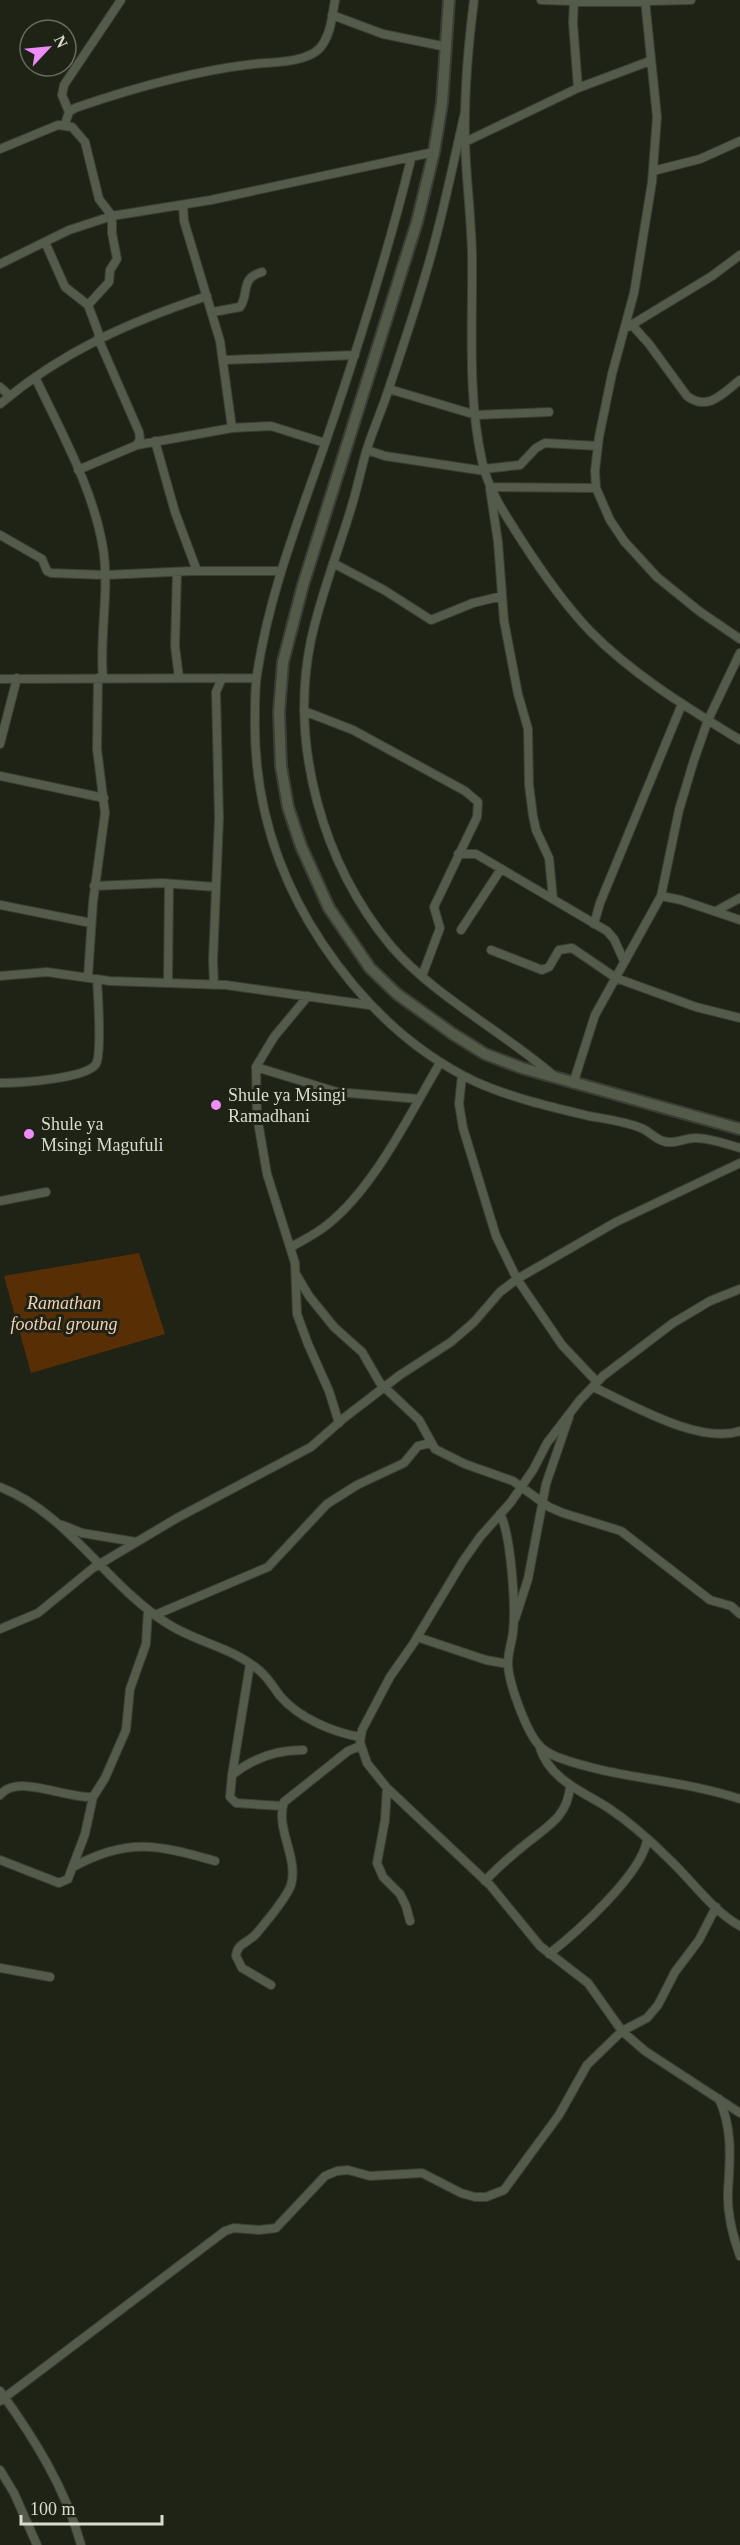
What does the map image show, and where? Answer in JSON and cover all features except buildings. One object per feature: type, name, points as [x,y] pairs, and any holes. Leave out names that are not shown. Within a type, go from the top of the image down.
[{"type":"main road","points":[[449,0],[442,103],[434,152],[417,222],[303,585],[283,662],[279,712],[281,766],[288,807],[312,874],[329,908],[370,968],[397,994],[453,1034],[485,1054],[522,1068],[666,1106],[740,1129]]},
{"type":"street","points":[[65,124],[69,112],[62,95],[64,85],[121,0]]},
{"type":"street","points":[[69,112],[123,92],[184,76],[300,57],[311,53],[319,48],[325,39],[335,0]]},
{"type":"street","points":[[474,0],[465,77],[465,142],[471,227],[476,415],[484,470],[505,515],[590,631],[616,655],[682,704],[740,740]]},
{"type":"street","points":[[541,0],[691,0]]},
{"type":"street","points":[[574,0],[573,23],[578,88]]},
{"type":"street","points":[[645,1],[657,117],[652,171],[647,219],[598,446],[595,471],[596,488],[610,520],[649,568],[699,611],[740,639]]},
{"type":"street","points":[[332,15],[382,34],[447,47]]},
{"type":"street","points":[[465,142],[578,88],[650,61]]},
{"type":"street","points":[[465,112],[438,230],[389,389],[367,450],[310,642],[304,711],[312,778],[325,833],[346,882],[393,948],[422,976],[516,1044],[555,1076]]},
{"type":"street","points":[[0,149],[65,124],[72,127],[85,142],[99,199],[112,216],[112,233],[117,259],[110,270],[107,287],[88,305]]},
{"type":"street","points":[[652,171],[699,159],[740,141]]},
{"type":"street","points":[[0,264],[69,230],[112,216],[183,205],[411,159],[434,152]]},
{"type":"street","points":[[411,159],[355,355],[281,571],[265,631],[256,678],[255,736],[259,788],[275,852],[293,894],[338,968],[369,1005],[413,1044],[440,1063],[462,1075],[523,1100],[639,1127],[663,1142],[696,1138],[740,1148]]},
{"type":"street","points":[[183,205],[184,221],[213,312],[225,360],[232,428]]},
{"type":"street","points":[[45,242],[65,287],[88,305],[99,338],[140,432],[140,439],[136,445]]},
{"type":"street","points":[[624,330],[712,276],[740,255]]},
{"type":"street","points":[[213,312],[240,307],[246,284],[251,277],[262,272]]},
{"type":"street","points":[[0,404],[66,355],[150,316],[207,296]]},
{"type":"street","points":[[632,325],[694,402],[701,404],[710,402],[740,380]]},
{"type":"street","points":[[225,360],[355,355]]},
{"type":"street","points":[[35,377],[97,519],[103,550],[105,575],[98,749],[104,798],[104,834],[94,886],[88,977]]},
{"type":"street","points":[[0,387],[10,396]]},
{"type":"street","points":[[389,389],[476,415],[549,412]]},
{"type":"street","points":[[78,471],[136,445],[232,428],[271,426],[325,443]]},
{"type":"street","points":[[154,441],[175,513],[197,572]]},
{"type":"street","points":[[367,450],[405,459],[484,470],[520,465],[536,448],[545,443],[598,446]]},
{"type":"street","points":[[490,486],[596,488]]},
{"type":"street","points":[[490,486],[511,659],[528,729],[529,785],[533,816],[536,830],[549,858],[553,899]]},
{"type":"street","points":[[0,535],[42,559],[47,572],[105,575],[281,571]]},
{"type":"street","points":[[333,563],[384,590],[430,620],[473,603],[502,596]]},
{"type":"street","points":[[177,572],[175,646],[179,678]]},
{"type":"street","points":[[573,1083],[592,1022],[661,896],[684,793],[708,720],[740,653]]},
{"type":"street","points":[[0,744],[17,678]]},
{"type":"street","points":[[214,985],[219,762],[216,692],[222,678]]},
{"type":"street","points":[[0,679],[256,678]]},
{"type":"street","points":[[594,924],[600,903],[682,704]]},
{"type":"street","points":[[304,711],[353,730],[475,798],[479,808],[434,907],[440,928],[422,976]]},
{"type":"street","points":[[0,776],[104,798]]},
{"type":"street","points":[[469,834],[470,843],[476,854],[612,936],[624,961]]},
{"type":"street","points":[[458,854],[476,854]]},
{"type":"street","points":[[461,930],[501,869]]},
{"type":"street","points":[[94,886],[169,884],[216,887]]},
{"type":"street","points":[[168,982],[169,884]]},
{"type":"street","points":[[661,896],[681,900],[740,920]]},
{"type":"street","points":[[716,911],[740,898]]},
{"type":"street","points":[[0,905],[91,923]]},
{"type":"street","points":[[491,950],[542,970],[549,967],[559,950],[572,948],[616,978],[696,1007],[740,1018]]},
{"type":"street","points":[[0,976],[47,972],[97,979],[214,985],[369,1005]]},
{"type":"street","points":[[0,1083],[20,1083],[80,1073],[93,1067],[97,1062],[99,1050],[97,979]]},
{"type":"street","points":[[308,996],[274,1036],[256,1067],[256,1116],[277,1209],[291,1247],[296,1274],[298,1317],[329,1391],[339,1423]]},
{"type":"street","points":[[291,1247],[328,1225],[355,1198],[401,1133],[440,1063]]},
{"type":"street","points":[[256,1067],[337,1092],[419,1099]]},
{"type":"street","points":[[462,1075],[459,1104],[462,1128],[489,1220],[517,1279],[562,1345],[595,1384],[673,1423],[721,1435],[740,1431]]},
{"type":"street","points":[[0,1629],[38,1613],[100,1563],[318,1443],[339,1423],[404,1372],[451,1342],[474,1322],[500,1292],[517,1279],[605,1227],[740,1163]]},
{"type":"street","points":[[0,1202],[45,1192]]},
{"type":"street","points":[[296,1274],[312,1301],[334,1327],[362,1352],[374,1375],[419,1420],[438,1451],[522,1486],[543,1503],[584,1521],[621,1531],[710,1600],[731,1606],[740,1614]]},
{"type":"street","points":[[740,1289],[690,1312],[595,1384],[570,1413],[547,1443],[522,1486],[470,1549],[390,1677],[365,1722],[360,1741],[367,1762],[387,1788],[485,1881],[549,1954],[588,1983],[622,2031],[654,2057],[740,2113]]},
{"type":"street","points":[[513,1623],[528,1579],[534,1535],[547,1479],[570,1413]]},
{"type":"street","points":[[152,1612],[268,1567],[282,1555],[300,1530],[327,1504],[357,1485],[404,1462],[418,1446],[431,1443]]},
{"type":"street","points":[[0,1487],[38,1505],[100,1563],[120,1588],[152,1612],[183,1633],[220,1646],[250,1664],[260,1671],[299,1713],[360,1741]]},
{"type":"street","points":[[500,1514],[506,1533],[513,1623],[508,1664],[524,1716],[553,1771],[570,1786],[620,1816],[671,1861],[716,1907],[740,1926]]},
{"type":"street","points":[[58,1524],[82,1533],[136,1542]]},
{"type":"street","points":[[0,1860],[59,1883],[68,1879],[85,1834],[93,1797],[105,1778],[126,1730],[130,1689],[146,1644],[152,1612]]},
{"type":"street","points":[[417,1637],[486,1660],[508,1664]]},
{"type":"street","points":[[250,1664],[230,1797],[236,1803],[282,1806]]},
{"type":"street","points":[[271,1985],[242,1968],[236,1956],[240,1945],[255,1935],[291,1884],[292,1867],[282,1806],[317,1774],[360,1741]]},
{"type":"street","points":[[540,1746],[558,1757],[590,1766],[632,1776],[689,1785],[740,1799]]},
{"type":"street","points":[[232,1775],[250,1762],[280,1750],[303,1750]]},
{"type":"street","points":[[0,1795],[4,1790],[16,1785],[81,1798],[93,1797]]},
{"type":"street","points":[[485,1881],[529,1841],[555,1822],[564,1810],[570,1786]]},
{"type":"street","points":[[387,1788],[385,1820],[377,1863],[383,1877],[400,1894],[410,1921]]},
{"type":"street","points":[[549,1954],[586,1922],[615,1891],[643,1853],[647,1840]]},
{"type":"street","points":[[73,1867],[100,1855],[139,1845],[186,1853],[215,1861]]},
{"type":"street","points":[[81,2545],[72,2514],[61,2491],[30,2434],[2,2397],[225,2231],[234,2228],[259,2230],[276,2228],[307,2193],[331,2173],[348,2170],[370,2176],[422,2173],[461,2193],[475,2197],[486,2197],[504,2190],[560,2115],[587,2066],[622,2031],[647,2018],[658,2005],[675,1972],[699,1940],[716,1907]]},
{"type":"street","points":[[0,1968],[50,1977]]},
{"type":"street","points":[[718,2097],[729,2129],[731,2169],[728,2191],[729,2212],[740,2256]]},
{"type":"street","points":[[0,2470],[14,2493],[37,2545]]},
{"type":"green space","name":"Ramathan footbal groung","points":[[139,1253],[165,1334],[31,1373],[4,1276]]},
{"type":"place","name":"Shule ya Msingi Ramadhani","points":[[216,1105]]},
{"type":"place","name":"Shule ya Msingi Magufuli","points":[[29,1134]]}]
